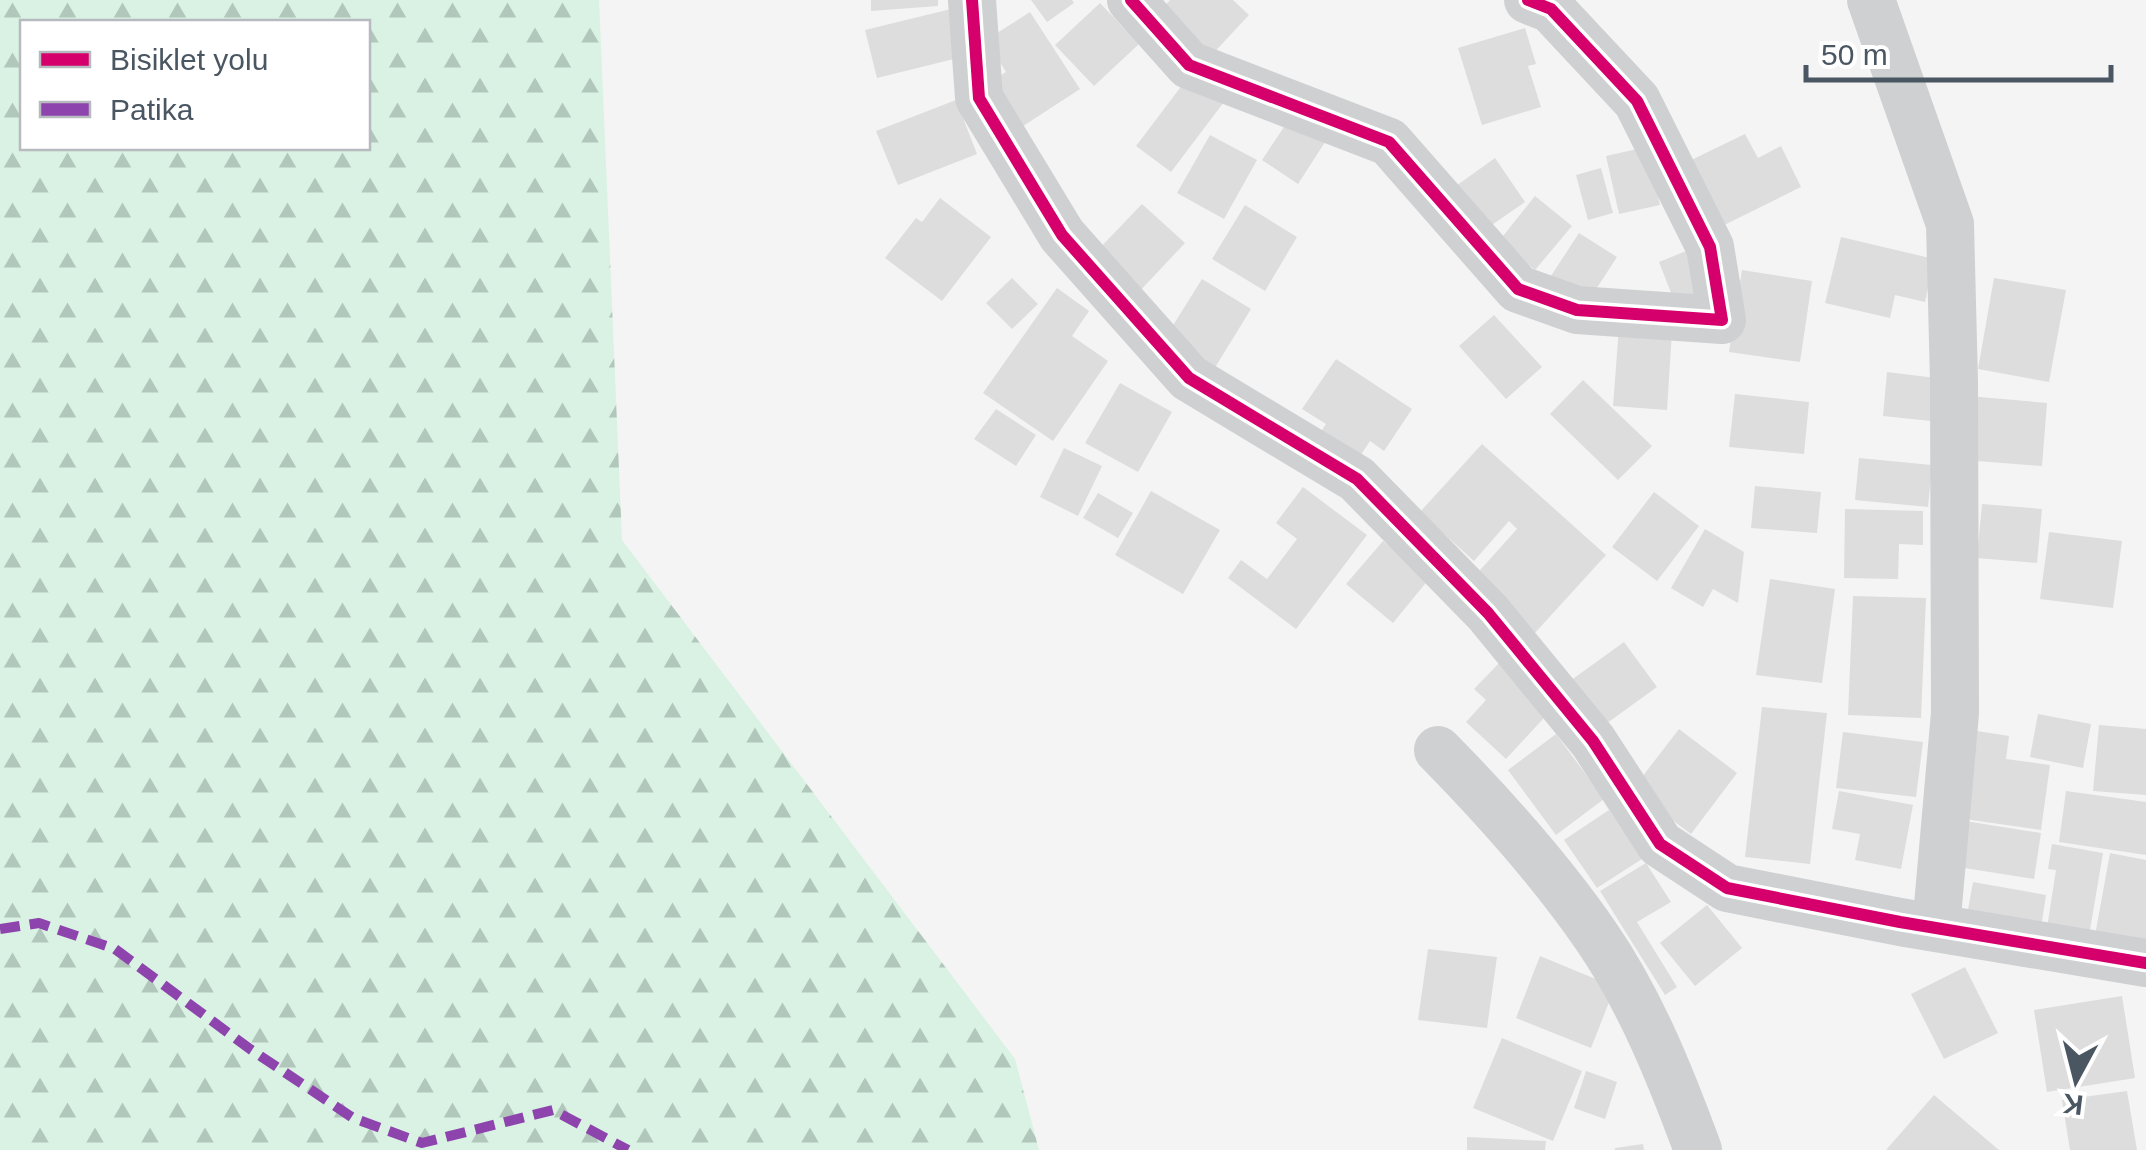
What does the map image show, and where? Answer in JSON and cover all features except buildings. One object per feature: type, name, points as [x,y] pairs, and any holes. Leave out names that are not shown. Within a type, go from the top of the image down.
[{"type":"street","points":[[972,0],[979,98],[1062,235],[1190,378],[1357,480],[1488,613],[1593,741],[1660,844],[1727,888],[2146,963]]},
{"type":"street","points":[[1131,0],[1189,64],[1389,142],[1518,289],[1577,310],[1722,320],[1710,247],[1637,101],[1551,9],[1528,0]]},
{"type":"street","points":[[1870,0],[1950,224],[1955,714],[1936,928]]},
{"type":"street","points":[[1438,750],[1506,820],[1598,938],[1664,1059],[1698,1150]]},
{"type":"green space","points":[[0,0],[599,0],[622,540],[1015,1059],[1039,1150],[0,1150]]},
{"type":"marked path","points":[[0,929],[39,923],[115,949],[250,1049],[353,1118],[422,1143],[553,1110],[628,1150]]},
{"type":"cycle path","points":[[972,0],[979,98],[1062,235],[1189,378],[1357,479],[1488,613],[1593,741],[1660,844],[1727,888],[2146,963]]},
{"type":"cycle path","points":[[1131,0],[1189,65],[1389,142],[1518,289],[1577,310],[1722,320],[1710,247],[1637,101],[1551,9],[1528,0]]}]
